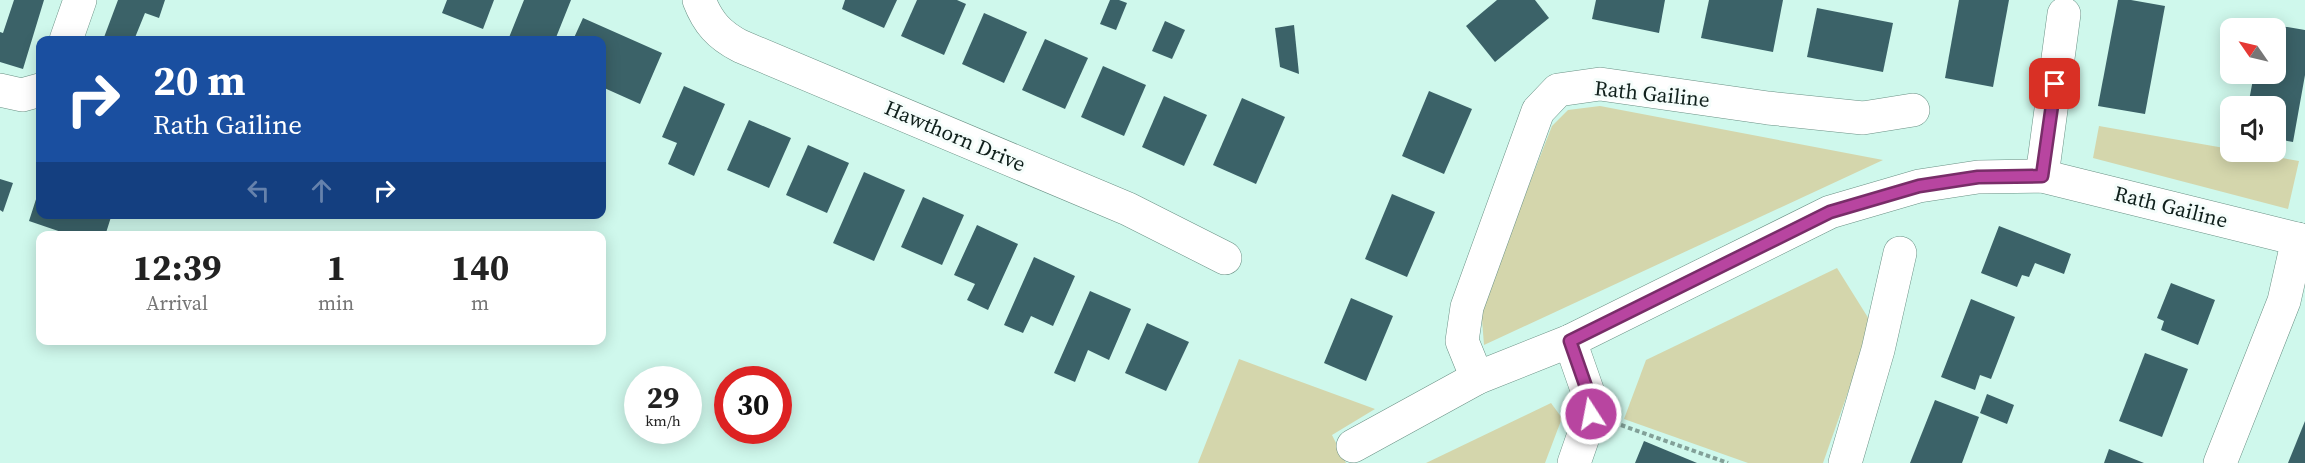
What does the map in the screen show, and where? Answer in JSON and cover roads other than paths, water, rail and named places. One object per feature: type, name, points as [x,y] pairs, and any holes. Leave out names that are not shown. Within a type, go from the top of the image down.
[{"type":"street","points":[[67,36],[80,0]]},
{"type":"street","name":"Hawthorn Drive","points":[[699,0],[712,26],[722,36],[740,46],[1128,209],[1225,258]]},
{"type":"street","points":[[2042,176],[2064,14]]},
{"type":"street","name":"Rath Gailine","points":[[1477,378],[1462,341],[1467,307],[1538,111],[1558,90],[1600,84],[1768,108],[1863,118],[1913,110]]},
{"type":"street","points":[[0,90],[22,95],[36,91]]},
{"type":"street","name":"Rath Gailine","points":[[1353,446],[1477,378],[1570,341],[1830,212],[1919,186],[1978,177],[2042,176],[2302,240],[2283,301],[2220,463]]},
{"type":"street","points":[[1845,463],[1878,350],[1900,253]]},
{"type":"street","points":[[1570,341],[1592,404],[1591,414],[1574,463]]}]
